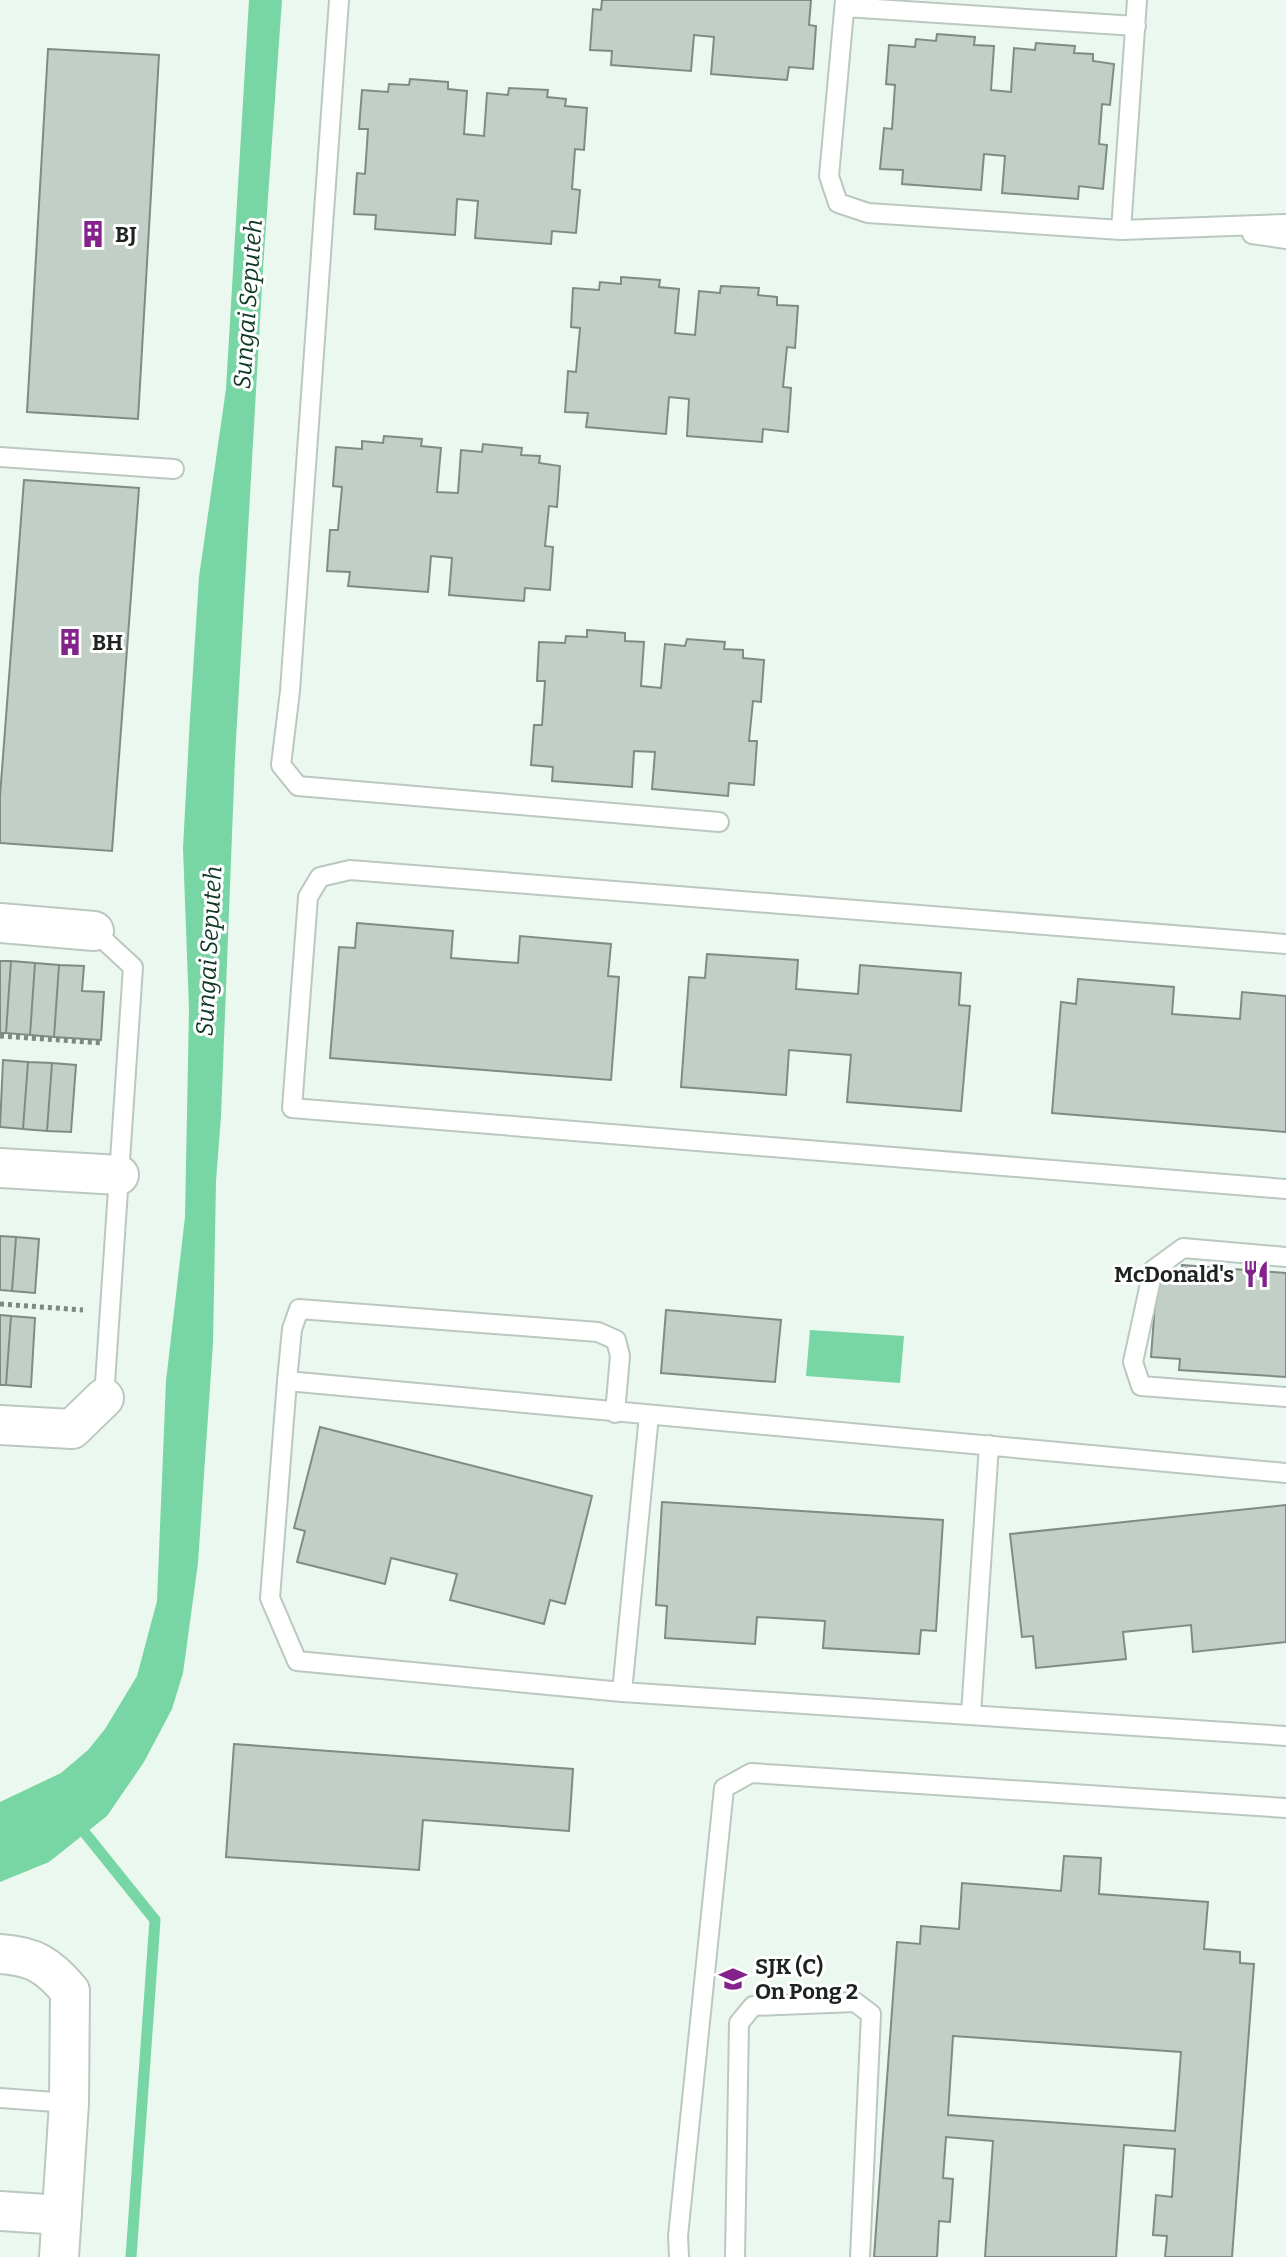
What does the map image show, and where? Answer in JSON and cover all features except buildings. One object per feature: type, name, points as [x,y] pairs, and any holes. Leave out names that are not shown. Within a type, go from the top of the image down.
[{"type":"street","points":[[0,923],[94,931]]},
{"type":"street","points":[[0,1168],[119,1175]]},
{"type":"street","points":[[0,1425],[72,1429],[104,1398]]},
{"type":"street","points":[[0,1954],[14,1955],[50,1967],[70,1991],[69,2103],[59,2257]]},
{"type":"street","points":[[0,2211],[62,2215]]},
{"type":"lane","points":[[339,0],[290,691],[281,765],[298,786],[719,822]]},
{"type":"lane","points":[[1121,230],[1137,0]]},
{"type":"lane","points":[[1136,26],[845,3],[829,176],[838,203],[868,213],[1121,230],[1222,229],[1286,224]]},
{"type":"lane","points":[[1222,229],[1286,239]]},
{"type":"lane","points":[[0,457],[174,469]]},
{"type":"lane","points":[[1286,944],[350,870],[320,877],[308,897],[292,1108],[1286,1189]]},
{"type":"lane","points":[[94,931],[133,967],[104,1398]]},
{"type":"lane","points":[[1286,1257],[1183,1248],[1153,1270],[1133,1362],[1141,1386],[1286,1397]]},
{"type":"lane","points":[[615,1413],[620,1356],[616,1340],[598,1332],[299,1309],[292,1329],[270,1598],[297,1661],[622,1692],[1286,1736]]},
{"type":"lane","points":[[287,1381],[1286,1473]]},
{"type":"lane","points":[[622,1692],[649,1415]]},
{"type":"lane","points":[[971,1714],[989,1445]]},
{"type":"lane","points":[[679,2257],[678,2236],[724,1788],[751,1773],[1286,1808]]},
{"type":"lane","points":[[735,2257],[739,2023],[753,2006],[855,2002],[871,2014],[860,2257]]},
{"type":"lane","points":[[0,2098],[69,2103]]},
{"type":"path","points":[[0,1036],[128,1044]]},
{"type":"path","points":[[0,1304],[110,1312]]},
{"type":"water","name":"Sungai Seputeh","points":[[249,0],[282,0],[235,758],[216,1181],[213,1343],[198,1563],[183,1673],[172,1709],[144,1762],[107,1816],[49,1862],[0,1882],[0,1802],[61,1773],[88,1750],[105,1729],[137,1676],[157,1601],[166,1381],[185,1217],[189,1009],[183,848],[190,718],[199,577],[226,389]]},
{"type":"water","points":[[810,1330],[904,1336],[900,1383],[806,1376]]},
{"type":"waterway","points":[[79,1820],[85,1833],[155,1920],[131,2257]]},
{"type":"place","name":"BJ","points":[[93,234]]},
{"type":"place","name":"BH","points":[[70,642]]},
{"type":"place","name":"McDonald's","points":[[1256,1274]]},
{"type":"place","name":"SJK (C) On Pong 2","points":[[733,1979]]}]
